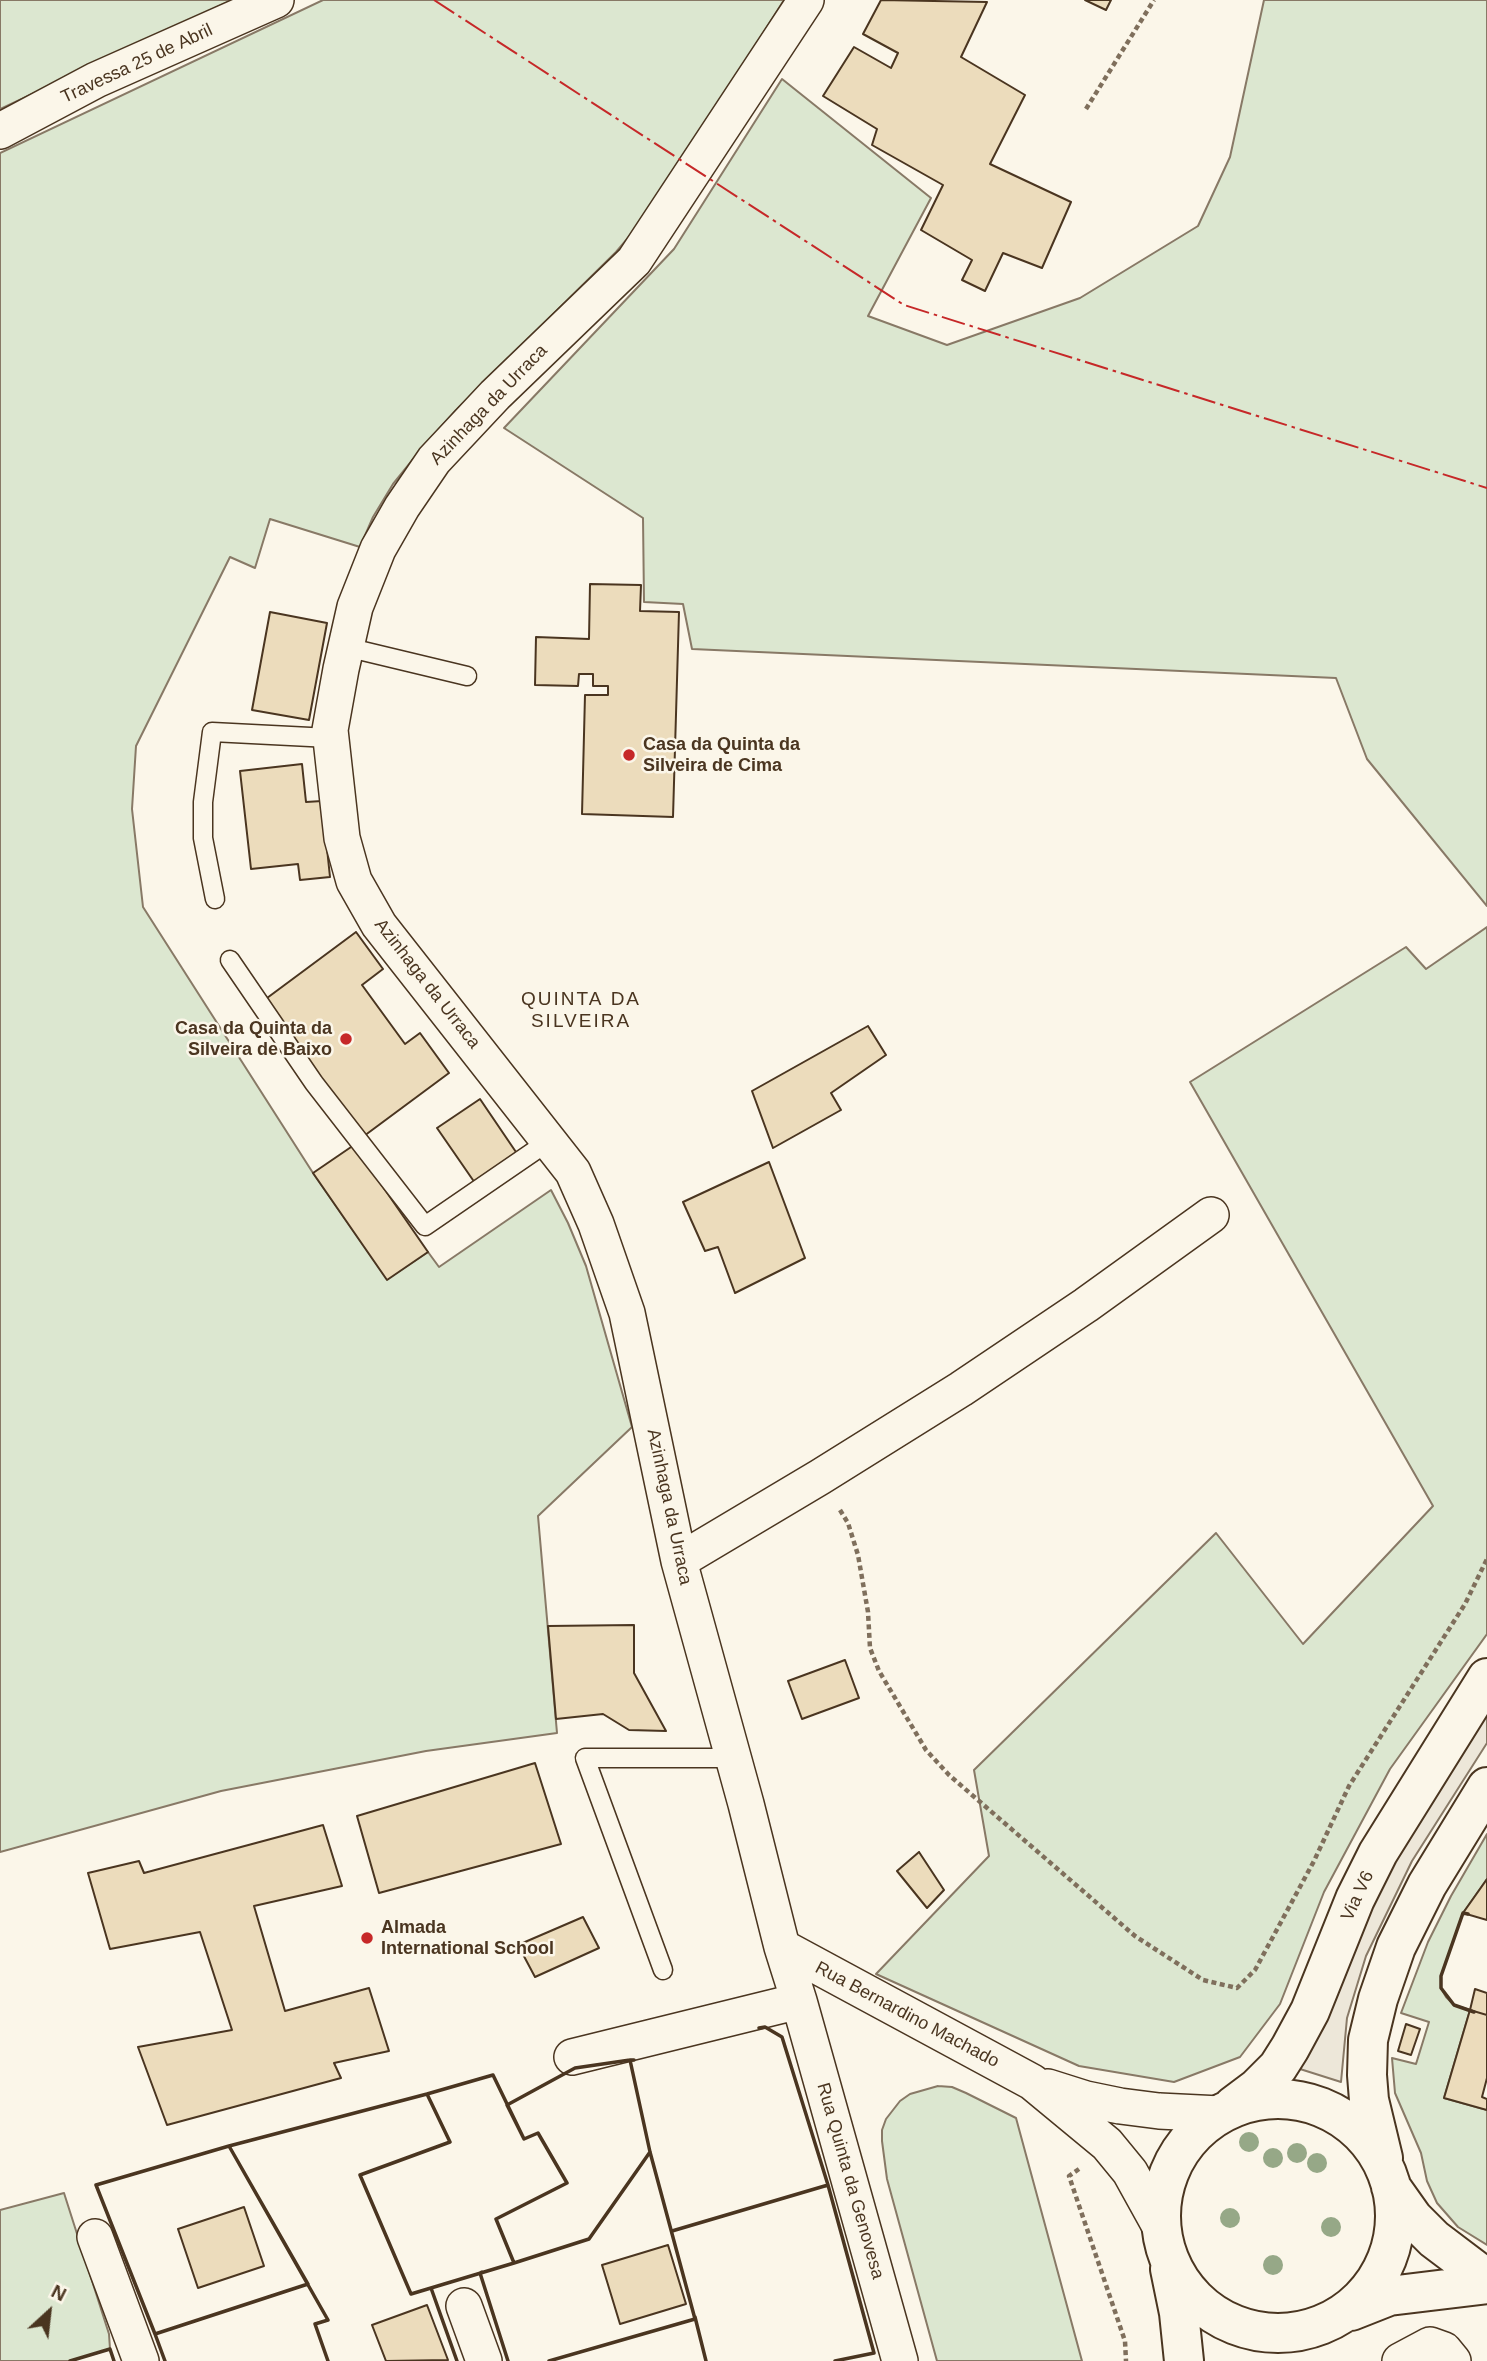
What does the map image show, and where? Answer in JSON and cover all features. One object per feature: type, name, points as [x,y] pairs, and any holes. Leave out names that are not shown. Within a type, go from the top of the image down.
[{"type":"main road","name":"Via V6","points":[[1225,2111],[1257,2088],[1278,2067],[1290,2048],[1310,2011],[1354,1899],[1378,1853],[1487,1678]]},
{"type":"main road","points":[[1277,2361],[1351,2307],[1369,2289],[1387,2259],[1394,2225],[1389,2178],[1374,2128],[1367,2074],[1368,2040],[1378,1998],[1396,1947],[1427,1885],[1487,1787]]},
{"type":"main road","points":[[1184,2361],[1179,2313],[1164,2241],[1162,2193],[1179,2152],[1197,2130],[1225,2111],[1258,2100],[1276,2099],[1312,2104],[1328,2110],[1352,2126],[1373,2147],[1413,2218],[1434,2239],[1487,2281]]},
{"type":"main road","points":[[1164,2241],[1179,2279],[1191,2294],[1220,2318],[1255,2331],[1276,2333],[1302,2330],[1389,2296],[1487,2281]]},
{"type":"street","name":"Travessa 25 de Abril","points":[[0,131],[96,80],[276,0]]},
{"type":"street","name":"Azinhaga da Urraca","points":[[782,1947],[679,1561],[627,1313],[596,1224],[573,1172],[379,925],[354,881],[342,838],[330,730],[355,607],[378,549],[402,507],[434,460],[495,395],[634,261],[806,0]]},
{"type":"street","points":[[679,1561],[961,1389],[1086,1305],[1211,1215]]},
{"type":"street","name":"Rua Bernardino Machado","points":[[782,1947],[1032,2082],[1086,2099],[1120,2106],[1159,2111],[1225,2111]]},
{"type":"street","name":"Rua Quinta da Genovesa","points":[[782,1947],[900,2361]]},
{"type":"street","points":[[572,2057],[799,2001]]},
{"type":"street","name":"Rua Bernardino Machado","points":[[1032,2082],[1107,2144],[1130,2172],[1164,2241]]},
{"type":"street","points":[[95,2237],[141,2361]]},
{"type":"street","points":[[464,2306],[484,2361]]},
{"type":"street","points":[[1400,2361],[1430,2345],[1440,2346],[1453,2361]]},
{"type":"lane","points":[[346,647],[467,676]]},
{"type":"lane","points":[[215,899],[202,838],[203,802],[212,732],[330,738]]},
{"type":"lane","points":[[230,960],[314,1083],[425,1226],[549,1141]]},
{"type":"lane","points":[[663,1970],[586,1758],[732,1758]]},
{"type":"path","points":[[1086,109],[1154,0]]},
{"type":"path","points":[[820,1477],[848,1523],[858,1555],[868,1612],[870,1648],[878,1671],[926,1750],[949,1775],[1135,1937],[1203,1980],[1237,1988],[1255,1970],[1314,1861],[1349,1786],[1465,1604],[1487,1559]]},
{"type":"path","points":[[1107,2144],[1100,2155],[1069,2176],[1125,2341],[1126,2361]]},
{"type":"green space","points":[[0,0],[232,0],[0,109]]},
{"type":"green space","points":[[323,0],[784,0],[651,211],[616,252],[456,410],[423,447],[393,484],[373,517],[360,547],[270,519],[255,568],[230,557],[136,746],[132,809],[143,907],[313,1173],[387,1279],[428,1252],[439,1267],[551,1190],[586,1266],[632,1427],[538,1516],[557,1733],[426,1751],[221,1791],[0,1852],[0,153]]},
{"type":"green space","points":[[1264,0],[1487,0],[1487,906],[1367,759],[1336,678],[692,649],[683,604],[644,602],[643,518],[504,428],[674,249],[782,79],[931,198],[868,316],[947,345],[1080,298],[1198,226],[1230,157]]},
{"type":"green space","points":[[1487,927],[1487,1634],[1390,1769],[1324,1892],[1280,2004],[1240,2057],[1174,2082],[1079,2066],[876,1974],[989,1856],[974,1770],[1216,1533],[1303,1644],[1433,1506],[1190,1082],[1406,947],[1426,969]]},
{"type":"green space","points":[[1487,1834],[1487,1879],[1463,1913],[1441,1976],[1441,1988],[1454,2005],[1470,2010],[1444,2098],[1487,2110],[1487,2245],[1458,2227],[1437,2203],[1427,2181],[1421,2153],[1395,2093],[1392,2058],[1416,2064],[1429,2022],[1401,2013],[1428,1942]]},
{"type":"green space","points":[[938,2086],[952,2087],[1016,2118],[1082,2361],[937,2361],[887,2179],[882,2130],[886,2119],[900,2101],[910,2094]]},
{"type":"green space","points":[[64,2193],[109,2334],[110,2349],[70,2361],[0,2361],[0,2210]]},
{"type":"shaded area","points":[[1487,1707],[1487,1743],[1412,1861],[1366,1956],[1347,2018],[1341,2082],[1300,2069],[1368,1906]]},
{"type":"building","points":[[881,0],[987,2],[961,57],[1025,95],[990,164],[1071,202],[1042,268],[1003,253],[985,291],[962,280],[972,260],[921,230],[943,185],[872,145],[877,129],[823,96],[854,47],[891,68],[898,53],[863,34]]},
{"type":"building","points":[[1085,0],[1111,0],[1106,10]]},
{"type":"building","name":"Casa da Quinta da Silveira de Cima","points":[[590,584],[641,585],[640,611],[679,612],[673,817],[582,814],[585,695],[608,695],[608,686],[593,686],[593,674],[579,674],[578,686],[535,685],[536,637],[589,639]]},
{"type":"building","points":[[270,612],[327,623],[309,720],[252,710]]},
{"type":"building","points":[[302,764],[306,802],[322,801],[330,877],[300,880],[298,864],[251,869],[240,771]]},
{"type":"building","name":"Casa da Quinta da Silveira de Baixo","points":[[356,932],[383,969],[362,985],[405,1044],[420,1033],[449,1073],[364,1136],[263,1001]]},
{"type":"building","points":[[868,1026],[886,1055],[831,1093],[841,1110],[773,1148],[752,1091]]},
{"type":"building","points":[[480,1099],[518,1155],[475,1183],[437,1128]]},
{"type":"building","points":[[354,1145],[428,1252],[387,1280],[313,1173]]},
{"type":"building","points":[[769,1162],[805,1258],[735,1293],[718,1247],[705,1251],[683,1202]]},
{"type":"building","points":[[634,1625],[634,1673],[666,1731],[629,1730],[603,1714],[556,1719],[548,1626]]},
{"type":"building","points":[[845,1660],[859,1698],[802,1719],[788,1681]]},
{"type":"building","points":[[535,1763],[561,1844],[379,1893],[357,1816]]},
{"type":"building","points":[[323,1825],[342,1886],[254,1906],[285,2011],[369,1988],[389,2051],[334,2063],[341,2078],[167,2125],[138,2047],[232,2030],[200,1932],[110,1949],[88,1873],[139,1861],[144,1873]]},
{"type":"building","points":[[919,1852],[944,1890],[927,1908],[897,1871]]},
{"type":"building","points":[[1487,1879],[1487,1920],[1463,1913]]},
{"type":"building","points":[[583,1917],[599,1948],[535,1977],[518,1945]]},
{"type":"building","points":[[1475,1989],[1487,1993],[1487,2015],[1470,2010]]},
{"type":"building","points":[[1470,2010],[1487,2015],[1487,2078],[1482,2097],[1487,2099],[1487,2110],[1444,2098]]},
{"type":"building","points":[[1406,2024],[1420,2029],[1411,2055],[1398,2051]]},
{"type":"building","points":[[244,2207],[264,2266],[198,2288],[178,2229]]},
{"type":"building","points":[[668,2245],[686,2304],[620,2324],[602,2265]]},
{"type":"building","points":[[427,2305],[448,2360],[386,2361],[372,2325]]},
{"type":"wall","points":[[1468,1914],[1463,1913],[1441,1976],[1441,1988],[1454,2005],[1474,2012]]},
{"type":"wall","points":[[672,2231],[828,2185],[782,2037],[765,2027],[759,2028]]},
{"type":"wall","points":[[630,2060],[650,2152],[589,2239],[514,2263],[496,2219],[567,2183],[538,2133],[524,2139],[507,2105],[575,2068],[630,2060]]},
{"type":"wall","points":[[549,2361],[695,2319],[650,2152],[630,2060],[634,2060]]},
{"type":"wall","points":[[493,2075],[524,2139],[538,2133],[567,2183],[496,2219],[514,2263],[411,2294],[360,2175],[450,2142],[427,2094],[493,2075]]},
{"type":"wall","points":[[328,2361],[315,2324],[328,2320],[229,2146],[427,2094],[450,2142],[360,2175],[411,2294],[431,2288],[457,2361]]},
{"type":"wall","points":[[229,2146],[308,2284],[155,2334],[96,2185],[229,2146]]},
{"type":"wall","points":[[825,2186],[828,2185],[874,2353],[835,2361]]},
{"type":"wall","points":[[482,2272],[480,2273],[508,2361]]},
{"type":"wall","points":[[695,2317],[706,2361]]},
{"type":"wall","points":[[158,2333],[155,2334],[165,2361]]},
{"type":"wall","points":[[70,2361],[110,2349],[114,2361]]},
{"type":"power","points":[[434,0],[904,305],[1487,488]]},
{"type":"place","name":"Casa da Quinta da Silveira de Cima","points":[[629,755]]},
{"type":"place","name":"Casa da Quinta da Silveira de Baixo","points":[[346,1039]]},
{"type":"place","name":"Almada International School","points":[[367,1938]]},
{"type":"district","name":"QUINTA DA SILVEIRA","points":[[581,1011]]}]
